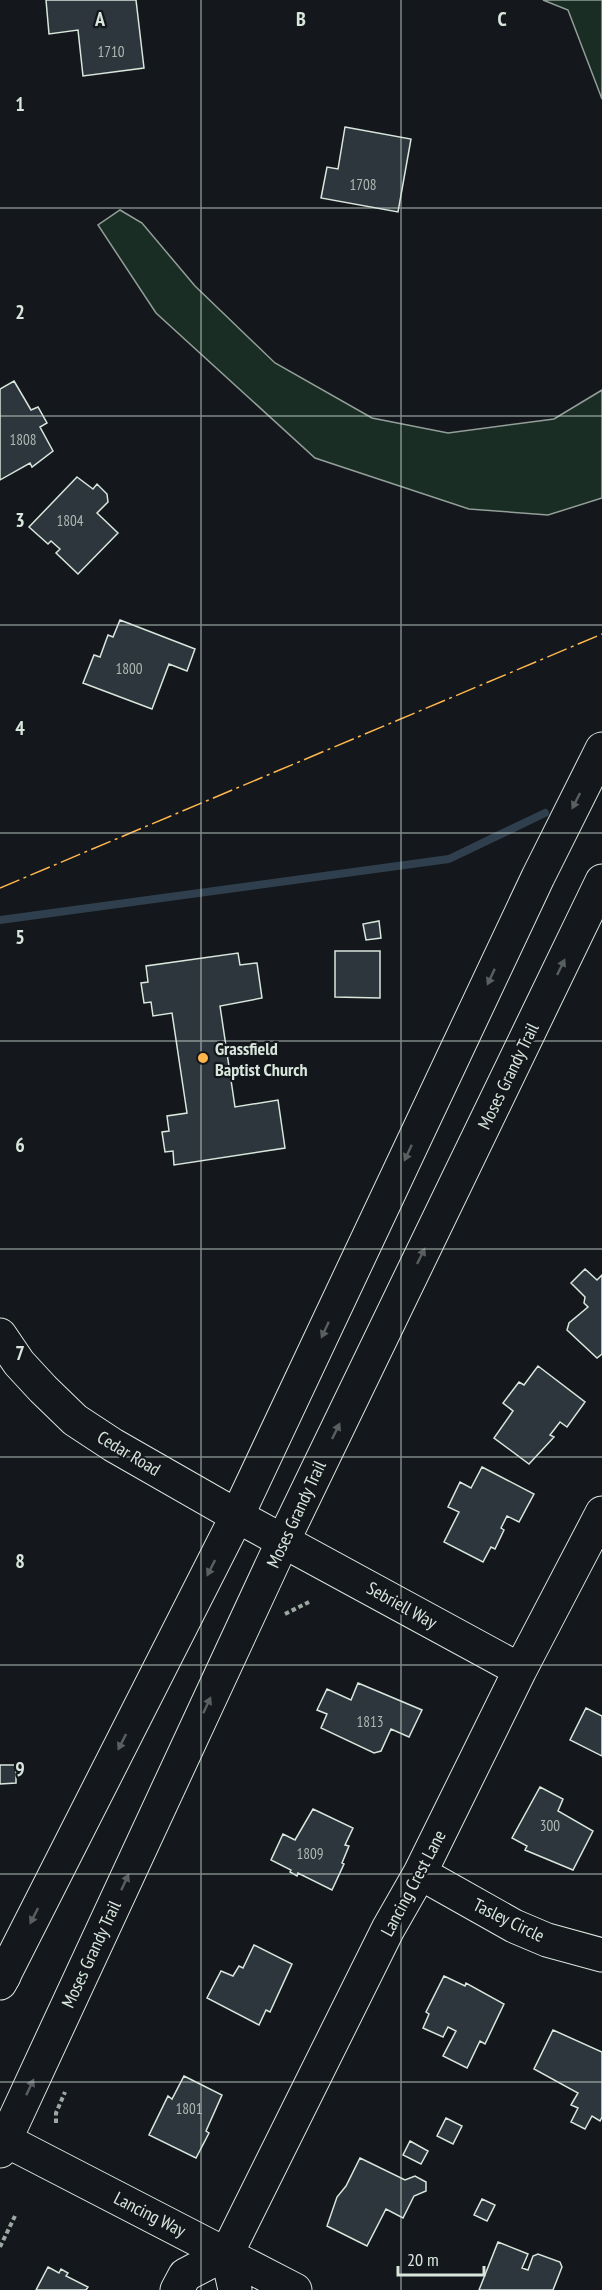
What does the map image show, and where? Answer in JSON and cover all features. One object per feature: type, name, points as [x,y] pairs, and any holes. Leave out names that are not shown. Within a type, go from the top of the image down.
[{"type":"main road","points":[[1,1980],[237,1516],[538,877],[602,749]]},
{"type":"main road","name":"Moses Grandy Trail","points":[[3,2146],[283,1541],[602,881]]},
{"type":"main road","name":"Cedar Road","points":[[0,1335],[19,1363],[75,1420],[113,1445],[283,1541]]},
{"type":"main road","name":"Lancing Crest Lane","points":[[226,2253],[388,1929],[420,1873],[520,1670],[602,1513]]},
{"type":"main road","name":"Sebriell Way","points":[[283,1541],[520,1670]]},
{"type":"main road","name":"Tasley Circle","points":[[420,1873],[514,1926],[547,1940],[602,1954]]},
{"type":"main road","name":"Lancing Way","points":[[3,2146],[226,2253],[295,2290]]},
{"type":"main road","points":[[177,2290],[185,2275],[226,2253],[235,2290]]},
{"type":"path","points":[[0,2247],[15,2216]]},
{"type":"green space","points":[[543,0],[602,0],[602,99],[568,10]]},
{"type":"green space","points":[[120,210],[142,223],[195,286],[275,363],[372,418],[448,433],[554,419],[602,390],[602,498],[548,515],[469,509],[315,458],[156,313],[98,225]]},
{"type":"building","points":[[46,0],[136,0],[144,68],[83,76],[78,30],[49,34]]},
{"type":"building","points":[[345,127],[411,139],[398,212],[321,198],[327,167],[338,169]]},
{"type":"building","points":[[14,381],[31,410],[38,407],[47,423],[40,427],[53,451],[32,467],[30,463],[0,480],[0,389]]},
{"type":"building","points":[[77,477],[93,489],[97,484],[107,494],[108,502],[97,513],[118,533],[78,574],[56,553],[60,549],[51,541],[48,544],[29,527]]},
{"type":"building","points":[[120,620],[195,649],[187,671],[169,664],[152,709],[83,683],[94,655],[100,657],[108,635],[113,637]]},
{"type":"building","points":[[379,921],[381,938],[366,940],[363,924]]},
{"type":"building","points":[[335,951],[380,951],[380,998],[335,997]]},
{"type":"building","name":"Grassfield Baptist Church","points":[[238,953],[240,965],[257,963],[262,998],[220,1006],[235,1107],[278,1100],[285,1148],[174,1165],[173,1151],[165,1152],[162,1132],[169,1131],[167,1116],[187,1113],[172,1013],[153,1016],[151,1002],[144,1003],[141,983],[148,982],[146,966]]},
{"type":"building","points":[[585,1269],[597,1280],[602,1275],[602,1354],[597,1358],[567,1330],[569,1323],[588,1307],[584,1303],[585,1297],[571,1283]]},
{"type":"building","points":[[538,1366],[585,1402],[567,1427],[560,1422],[550,1435],[554,1437],[529,1464],[494,1438],[513,1411],[503,1403],[519,1382],[524,1385]]},
{"type":"building","points":[[482,1467],[534,1494],[519,1522],[507,1516],[501,1528],[504,1530],[495,1549],[491,1547],[483,1562],[444,1542],[459,1512],[448,1507],[460,1482],[471,1488]]},
{"type":"building","points":[[358,1683],[422,1710],[409,1737],[391,1729],[381,1751],[374,1753],[321,1728],[327,1714],[317,1710],[327,1689],[351,1700]]},
{"type":"building","points":[[586,1708],[602,1716],[602,1756],[570,1740]]},
{"type":"building","points":[[0,1765],[16,1765],[16,1783],[0,1784]]},
{"type":"building","points":[[540,1787],[563,1799],[558,1811],[593,1831],[573,1870],[525,1850],[527,1846],[512,1838]]},
{"type":"building","points":[[313,1809],[353,1828],[345,1845],[349,1846],[342,1863],[344,1864],[332,1890],[298,1873],[297,1876],[290,1872],[291,1870],[271,1860],[283,1834],[295,1840]]},
{"type":"building","points":[[254,1945],[292,1964],[270,2012],[266,2010],[259,2025],[207,1998],[221,1971],[233,1976],[239,1966],[243,1968]]},
{"type":"building","points":[[444,1976],[465,1986],[466,1983],[504,2004],[485,2044],[480,2041],[467,2068],[443,2056],[456,2031],[448,2027],[443,2037],[423,2028],[429,2014],[426,2012]]},
{"type":"building","points":[[553,2030],[602,2052],[602,2117],[600,2121],[592,2116],[585,2129],[571,2122],[578,2108],[571,2105],[578,2093],[534,2069]]},
{"type":"building","points":[[184,2076],[222,2095],[206,2131],[209,2133],[196,2158],[149,2135],[168,2096],[172,2099]]},
{"type":"building","points":[[446,2118],[462,2126],[453,2144],[437,2136]]},
{"type":"building","points":[[410,2141],[428,2151],[421,2164],[403,2155]]},
{"type":"building","points":[[360,2158],[405,2180],[415,2176],[426,2182],[426,2191],[414,2196],[403,2218],[386,2209],[367,2246],[327,2226],[337,2197],[346,2186]]},
{"type":"building","points":[[482,2199],[495,2205],[487,2221],[474,2215]]},
{"type":"building","points":[[498,2242],[528,2254],[522,2268],[528,2270],[533,2256],[538,2254],[560,2262],[562,2267],[553,2290],[479,2290]]},
{"type":"building","points":[[48,2267],[59,2273],[61,2269],[68,2273],[66,2276],[88,2287],[86,2290],[36,2290]]},
{"type":"waterway","points":[[0,920],[449,859],[545,813]]},
{"type":"power","points":[[0,888],[602,634]]},
{"type":"place","name":"Grassfield Baptist Church","points":[[203,1058]]}]
